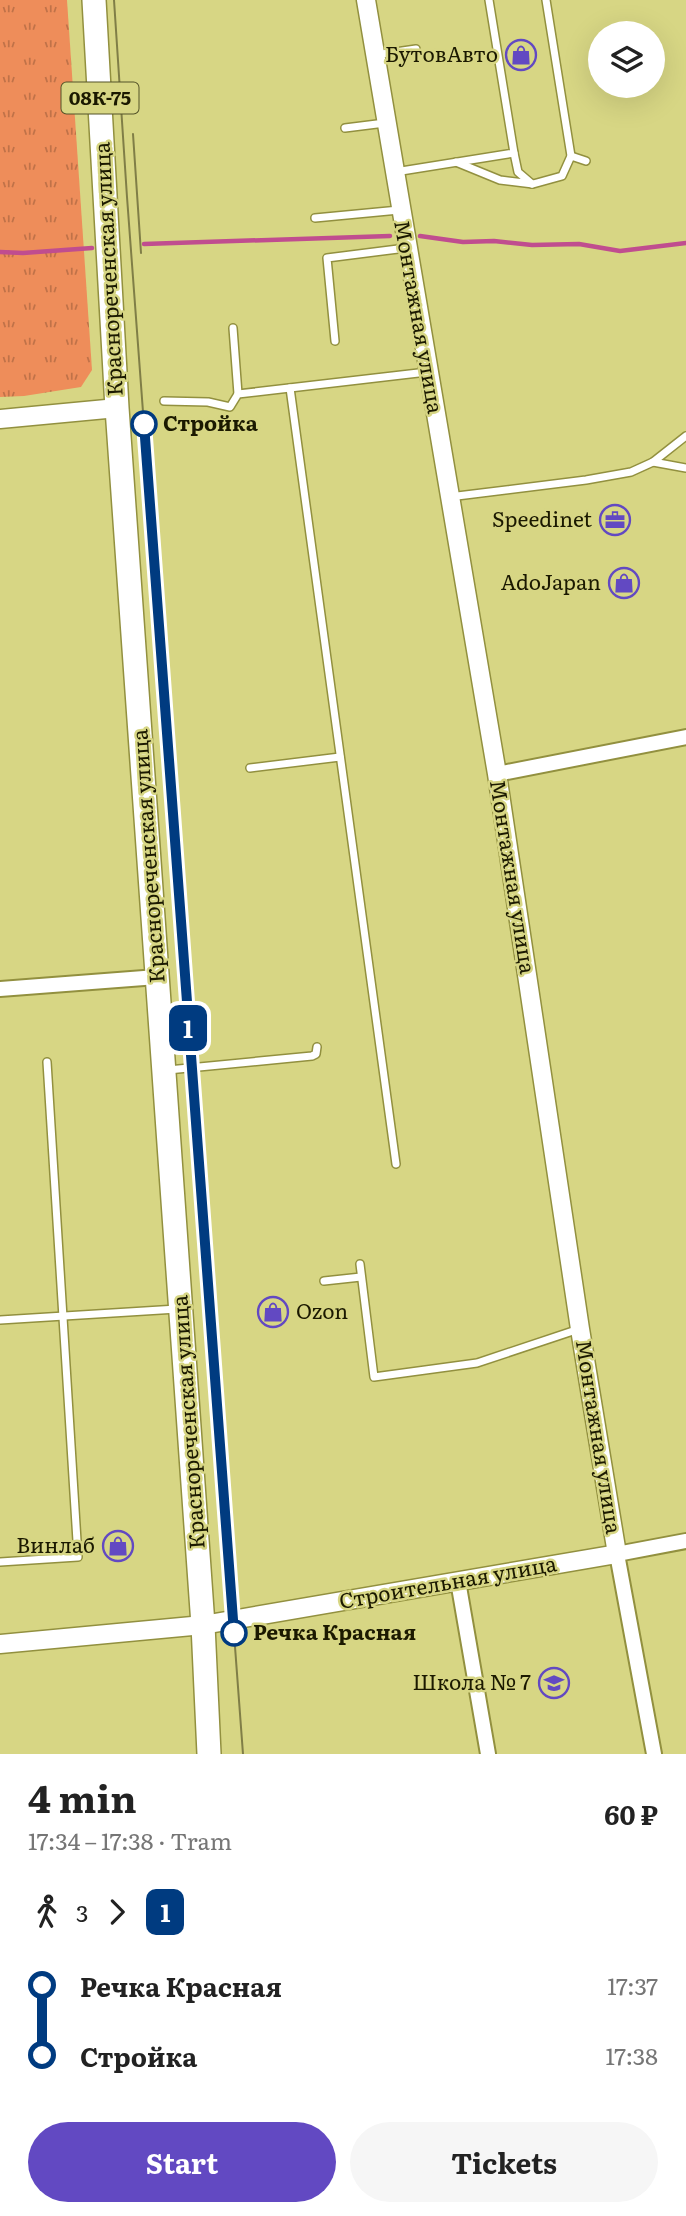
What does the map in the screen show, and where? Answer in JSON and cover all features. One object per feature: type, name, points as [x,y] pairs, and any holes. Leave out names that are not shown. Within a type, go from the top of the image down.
[{"type":"main road","name":"Краснореченская улица","points":[[94,0],[117,408],[203,1625],[209,1754]]},
{"type":"street","name":"Монтажная улица","points":[[366,0],[497,774],[580,1329],[617,1554],[654,1754]]},
{"type":"street","points":[[0,419],[117,408]]},
{"type":"street","points":[[497,774],[686,737]]},
{"type":"street","points":[[0,989],[157,977]]},
{"type":"street","name":"Строительная улица","points":[[0,1644],[203,1625],[686,1541]]},
{"type":"street","points":[[458,1581],[488,1754]]},
{"type":"lane","points":[[489,0],[518,172],[533,184]]},
{"type":"lane","points":[[456,162],[500,180],[533,184],[562,176],[570,156],[546,0]]},
{"type":"lane","points":[[375,55],[416,49]]},
{"type":"lane","points":[[345,128],[386,123]]},
{"type":"lane","points":[[394,172],[514,153]]},
{"type":"lane","points":[[570,156],[586,161]]},
{"type":"lane","points":[[315,218],[400,210]]},
{"type":"lane","points":[[335,341],[327,258],[407,248]]},
{"type":"lane","points":[[164,401],[208,402],[230,407],[238,394],[233,328]]},
{"type":"lane","points":[[238,394],[428,372]]},
{"type":"lane","points":[[290,388],[396,1164]]},
{"type":"lane","points":[[449,497],[631,472],[653,462],[686,436]]},
{"type":"lane","points":[[653,462],[686,468]]},
{"type":"lane","points":[[250,768],[340,757]]},
{"type":"lane","points":[[164,1070],[312,1056],[316,1054],[317,1047]]},
{"type":"lane","points":[[0,1562],[78,1557],[47,1062]]},
{"type":"lane","points":[[359,1264],[374,1377],[477,1363],[580,1329]]},
{"type":"lane","points":[[324,1281],[361,1277]]},
{"type":"lane","points":[[0,1320],[181,1308]]},
{"type":"green space","points":[[0,0],[67,0],[92,370],[81,387],[0,397]]},
{"type":"waterway","points":[[144,244],[390,236]]},
{"type":"waterway","points":[[420,236],[463,242],[579,244],[620,251],[686,243]]},
{"type":"waterway","points":[[0,252],[92,248]]},
{"type":"tram line","points":[[114,0],[243,1754]]},
{"type":"tram line","points":[[133,134],[141,253]]},
{"type":"tram line","name":"1","points":[[144,424],[234,1633]]},
{"type":"place","name":"БутовАвто","points":[[521,55]]},
{"type":"place","name":"Стройка","points":[[144,424]]},
{"type":"place","name":"Speedinet","points":[[615,520]]},
{"type":"place","name":"AdoJapan","points":[[624,583]]},
{"type":"place","name":"Ozon","points":[[273,1312]]},
{"type":"place","name":"Винлаб","points":[[118,1546]]},
{"type":"place","name":"Речка Красная","points":[[234,1633]]},
{"type":"place","name":"Школа № 7","points":[[554,1683]]}]
